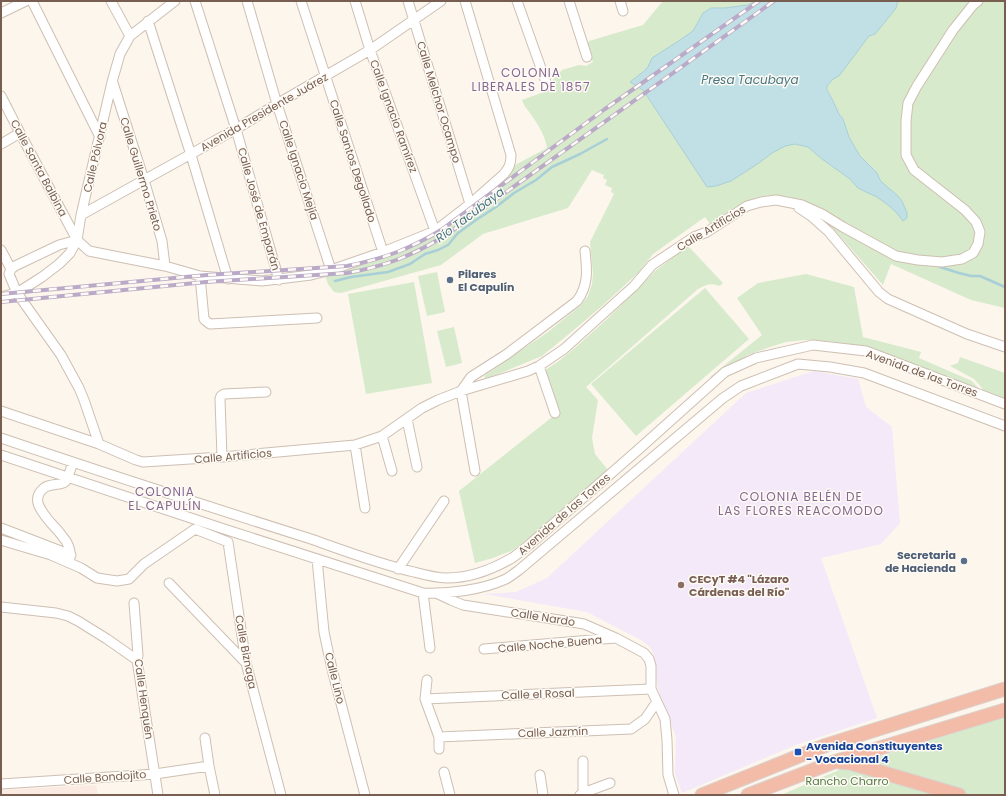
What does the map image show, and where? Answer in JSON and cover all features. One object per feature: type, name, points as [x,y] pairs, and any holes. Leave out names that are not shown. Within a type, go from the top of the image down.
[{"type":"highway","points":[[702,795],[824,746],[1005,689]]},
{"type":"highway","points":[[748,795],[834,762],[1005,710]]},
{"type":"highway","points":[[834,762],[850,763],[959,795]]},
{"type":"street","points":[[1,13],[26,1]]},
{"type":"street","points":[[32,1],[100,137]]},
{"type":"street","points":[[111,1],[130,36]]},
{"type":"street","name":"Calle Pólvora","points":[[77,240],[112,82],[120,54],[130,36],[175,1]]},
{"type":"street","name":"Calle José de Emparán","points":[[195,1],[236,129],[279,280]]},
{"type":"street","name":"Calle Ignacio Mejía","points":[[247,1],[277,104],[331,270]]},
{"type":"street","name":"Calle Santos Degollado","points":[[301,1],[383,252]]},
{"type":"street","name":"Calle Ignacio Ramírez","points":[[355,1],[370,50],[435,231]]},
{"type":"street","name":"Calle Melchor Ocampo","points":[[408,1],[470,204]]},
{"type":"street","name":"Avenida Presidente Juárez","points":[[82,215],[191,155],[370,50],[441,1]]},
{"type":"street","points":[[77,240],[89,251],[164,266],[200,276],[262,281],[311,275],[331,270],[383,252],[435,231],[470,204],[504,174],[511,162],[511,155],[466,1]]},
{"type":"street","points":[[517,1],[547,85]]},
{"type":"street","points":[[569,1],[587,57]]},
{"type":"street","points":[[620,1],[623,11]]},
{"type":"street","points":[[789,202],[802,204],[822,214],[896,256],[942,262],[962,258],[973,253],[978,244],[980,232],[976,222],[965,210],[914,170],[906,155],[906,121],[908,103],[917,86],[953,30],[978,1]]},
{"type":"street","points":[[148,21],[191,155],[228,279]]},
{"type":"street","name":"Calle Guillermo Prieto","points":[[112,82],[162,241],[164,266]]},
{"type":"street","name":"Calle Santa Balbina","points":[[1,96],[77,240]]},
{"type":"street","points":[[1,144],[20,133]]},
{"type":"street","name":"Calle Artificios","points":[[1,411],[99,444],[143,462],[222,457],[355,445],[382,436],[422,408],[438,400],[461,391],[540,366],[564,349],[634,286],[652,265],[694,237],[707,232],[747,206],[776,200],[789,202],[811,216],[829,232],[879,292],[888,299],[967,334],[1005,347]]},
{"type":"street","points":[[77,240],[59,245],[15,266],[11,269],[9,274],[17,293],[61,356],[75,382],[84,400],[99,444]]},
{"type":"street","points":[[1,297],[17,293],[42,277],[70,253],[77,240]]},
{"type":"street","points":[[1,250],[11,269]]},
{"type":"street","points":[[475,471],[461,391],[471,377],[506,354],[577,301],[582,294],[586,283],[585,251]]},
{"type":"street","points":[[200,276],[204,319],[210,324],[317,318]]},
{"type":"street","name":"Avenida de las Torres","points":[[1,438],[398,569],[446,578],[461,577],[478,573],[513,557],[529,545],[614,471],[725,372],[756,358],[813,345],[866,351],[1005,404]]},
{"type":"street","name":"Avenida de las Torres","points":[[1,455],[423,593],[438,593],[488,586],[520,570],[722,398],[741,386],[798,364],[830,366],[864,373],[1005,426]]},
{"type":"street","points":[[540,366],[555,413]]},
{"type":"street","points":[[222,457],[221,396],[224,394],[266,392]]},
{"type":"street","points":[[407,418],[417,467]]},
{"type":"street","points":[[382,436],[392,471]]},
{"type":"street","points":[[355,445],[365,508]]},
{"type":"street","points":[[70,558],[69,545],[41,511],[38,498],[39,494],[45,488],[52,484],[66,481],[73,462]]},
{"type":"street","points":[[614,471],[625,482]]},
{"type":"street","points":[[398,569],[444,501]]},
{"type":"street","points":[[1,528],[70,558]]},
{"type":"street","name":"Calle Biznaga","points":[[70,558],[93,576],[101,579],[117,581],[129,579],[144,564],[195,529],[228,542],[246,663],[281,795]]},
{"type":"street","points":[[1,540],[51,555],[70,558]]},
{"type":"street","points":[[354,571],[361,557]]},
{"type":"street","name":"Calle Lino","points":[[317,559],[324,632],[332,673],[365,795]]},
{"type":"street","points":[[169,583],[246,663]]},
{"type":"street","points":[[423,593],[430,648]]},
{"type":"street","name":"Calle Nardo","points":[[438,593],[463,605],[584,624],[616,638],[644,653],[649,659],[651,666],[651,690]]},
{"type":"street","name":"Calle Henquén","points":[[134,603],[138,655],[137,660],[158,795]]},
{"type":"street","points":[[1,607],[56,613],[68,616],[137,660]]},
{"type":"street","name":"Calle Noche Buena","points":[[484,649],[616,638]]},
{"type":"street","points":[[427,680],[425,699],[439,737],[439,749]]},
{"type":"street","points":[[651,690],[665,719],[668,740],[668,775],[674,795]]},
{"type":"street","name":"Calle el Rosal","points":[[425,699],[651,690]]},
{"type":"street","name":"Calle Jazmín","points":[[439,737],[631,729],[645,719],[656,703]]},
{"type":"street","points":[[205,738],[215,795]]},
{"type":"street","points":[[583,761],[581,794],[610,783]]},
{"type":"street","name":"Calle Bondojito","points":[[1,784],[155,774],[209,766]]},
{"type":"street","points":[[444,772],[450,795]]},
{"type":"street","points":[[540,776],[543,795]]},
{"type":"shaded area","name":"CECyT #4 \"Lázaro Cárdenas del Río\"","points":[[814,371],[858,379],[866,407],[892,427],[900,523],[881,544],[821,558],[877,718],[796,745],[682,793],[675,774],[676,737],[658,689],[654,656],[650,647],[641,640],[587,612],[484,594],[516,592],[547,578],[746,393]]},
{"type":"shaded area","points":[[96,785],[98,795],[1,795],[1,790]]},
{"type":"green space","points":[[663,1],[815,1],[802,63],[860,156],[849,137],[843,119],[839,114],[827,86],[889,1],[1005,1],[1005,308],[971,300],[891,264],[883,285],[831,226],[814,211],[810,203],[795,198],[770,195],[762,196],[742,203],[710,224],[705,217],[653,254],[638,273],[601,307],[542,356],[486,379],[484,376],[548,332],[580,306],[588,296],[592,284],[593,274],[590,242],[614,194],[611,192],[612,188],[605,185],[607,180],[603,178],[604,175],[592,170],[568,208],[483,234],[441,265],[341,293],[334,292],[328,284],[325,275],[436,234],[517,164],[547,148],[541,131],[522,100],[544,92],[544,85],[552,81],[562,70],[579,65],[586,66],[593,62],[585,46],[589,41],[643,25]]},
{"type":"green space","points":[[688,246],[723,283],[720,286],[709,284],[698,289],[586,387],[598,400],[592,438],[595,454],[608,470],[532,536],[513,550],[475,563],[459,491],[556,414],[542,372],[559,361],[576,347],[606,320],[655,271]]},
{"type":"green space","points":[[437,272],[445,312],[427,316],[418,276]]},
{"type":"green space","points":[[806,274],[854,287],[863,337],[921,352],[919,358],[972,381],[978,388],[977,389],[866,348],[844,343],[804,340],[786,342],[748,355],[729,367],[713,380],[710,377],[762,335],[737,298],[758,283]]},
{"type":"green space","points":[[414,282],[432,383],[366,394],[348,294]]},
{"type":"green space","points":[[705,288],[749,339],[636,436],[591,384]]},
{"type":"green space","points":[[454,327],[462,363],[446,367],[437,331]]},
{"type":"green space","points":[[960,357],[1005,373],[1005,399],[981,390],[983,389],[974,379],[950,366],[958,363]]},
{"type":"green space","name":"Rancho Charro","points":[[1005,717],[1005,795],[781,795],[846,767]]},
{"type":"water","name":"Presa Tacubaya","points":[[756,1],[898,1],[896,8],[885,22],[875,34],[869,36],[839,76],[833,79],[827,86],[827,90],[843,119],[849,137],[860,156],[877,173],[880,180],[902,201],[907,213],[907,218],[903,221],[888,205],[877,197],[858,188],[850,179],[808,147],[795,144],[785,146],[772,153],[731,181],[716,186],[707,187],[643,90],[630,82],[648,67],[652,58],[693,31],[703,13],[711,8],[748,5]]},
{"type":"waterway","name":"Río Tacubaya","points":[[335,281],[351,277],[388,272],[410,264],[425,254],[448,245],[458,233],[514,193],[536,180],[552,167],[607,139]]},
{"type":"waterway","points":[[940,267],[971,276],[980,276],[1005,287]]},
{"type":"railway","points":[[1,294],[207,275],[347,266],[373,260],[407,248],[441,230],[605,109],[759,1]]},
{"type":"railway","points":[[1,302],[206,282],[347,273],[374,267],[398,259],[422,249],[446,235],[774,1]]},
{"type":"place","name":"Pilares El Capulín","points":[[450,280]]},
{"type":"place","name":"Secretaria de Hacienda","points":[[964,561]]},
{"type":"place","name":"CECyT #4 \"Lázaro Cárdenas del Río\"","points":[[681,585]]},
{"type":"place","name":"Avenida Constituyentes - Vocacional 4","points":[[798,752]]},
{"type":"district","name":"COLONIA LIBERALES DE 1857","points":[[531,80]]},
{"type":"district","name":"COLONIA EL CAPULÍN","points":[[165,499]]},
{"type":"district","name":"COLONIA BELÉN DE LAS FLORES REACOMODO","points":[[801,504]]}]
